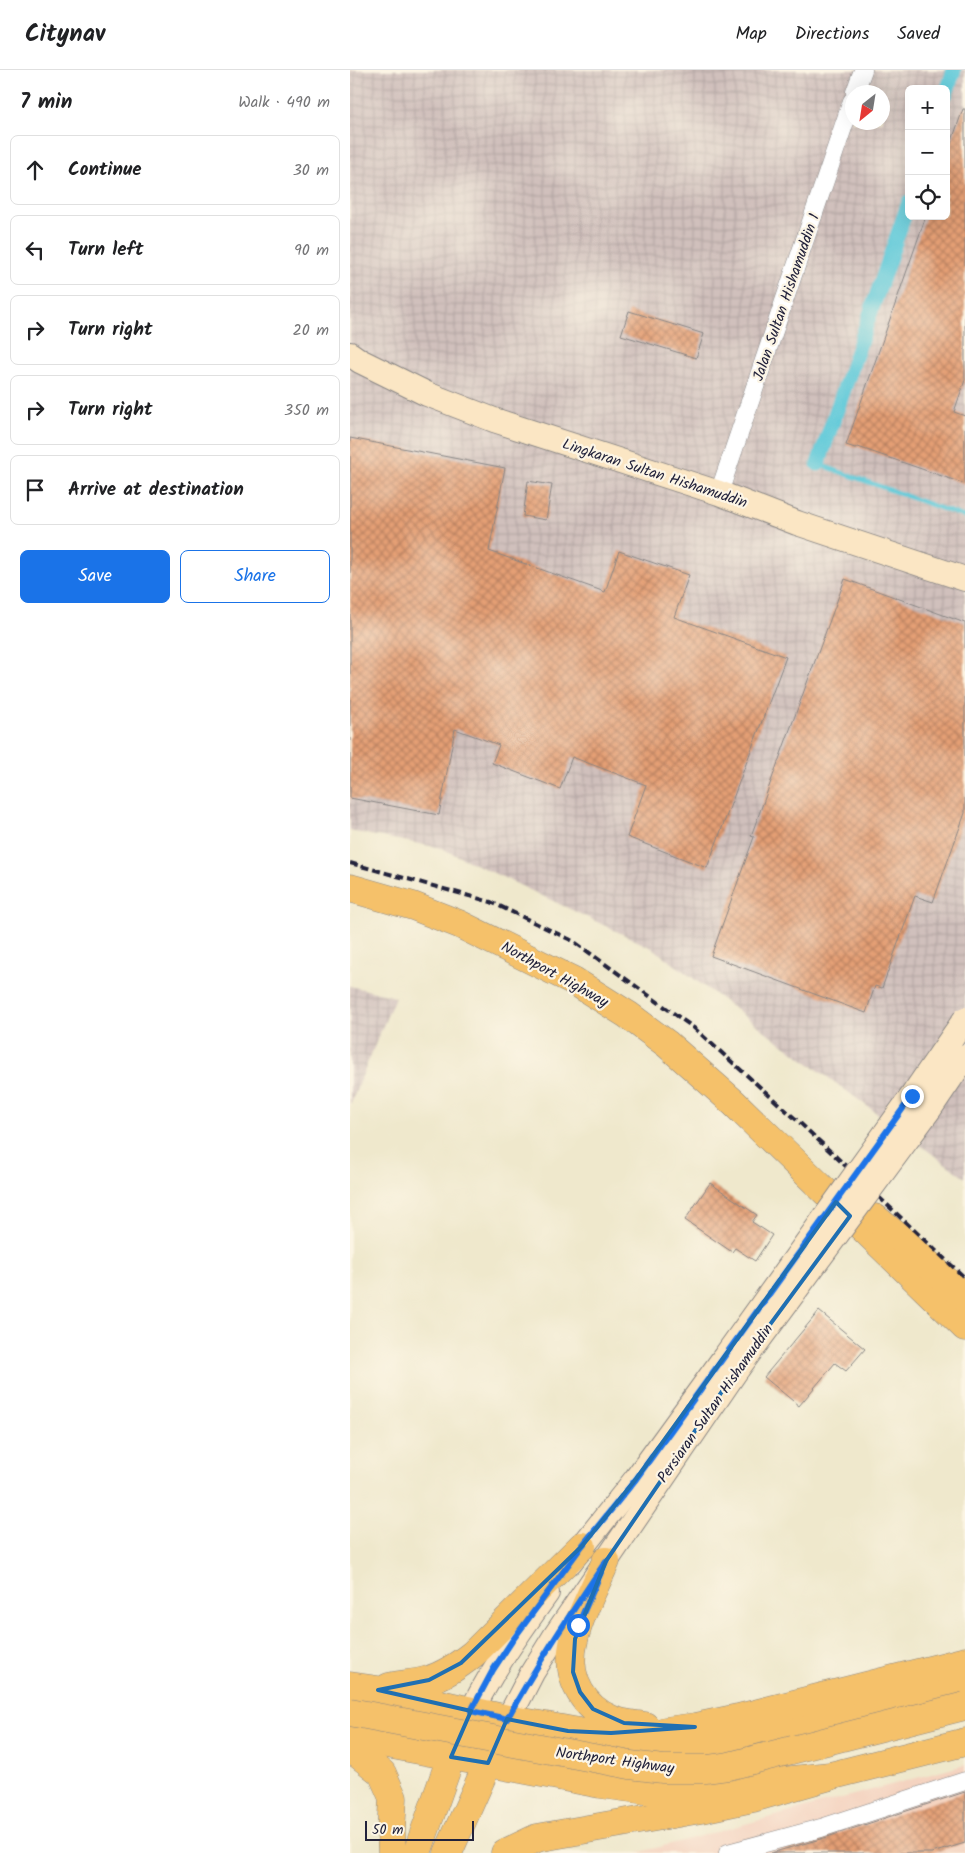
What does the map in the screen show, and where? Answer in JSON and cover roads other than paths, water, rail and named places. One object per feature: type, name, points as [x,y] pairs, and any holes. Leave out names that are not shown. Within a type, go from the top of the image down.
[{"type":"main road","name":"Northport Highway","points":[[350,888],[413,906],[459,924],[574,981],[628,1015],[667,1044],[734,1103]]},
{"type":"main road","points":[[734,1103],[902,1240],[965,1298]]},
{"type":"main road","points":[[734,1103],[965,1327]]},
{"type":"main road","points":[[378,1690],[428,1680],[445,1674],[461,1663],[473,1654],[582,1546]]},
{"type":"main road","points":[[606,1561],[578,1625],[572,1651],[573,1672],[580,1692],[594,1709],[613,1720],[645,1726],[695,1727]]},
{"type":"main road","points":[[568,1730],[611,1733],[651,1732],[695,1727],[919,1674],[965,1661]]},
{"type":"main road","points":[[350,1686],[378,1690],[507,1719],[628,1742],[658,1745],[705,1745],[744,1739],[965,1682]]},
{"type":"main road","name":"Northport Highway","points":[[350,1712],[630,1765],[687,1770],[707,1769],[755,1760],[965,1706]]},
{"type":"main road","points":[[350,1737],[600,1784],[668,1793],[830,1776]]},
{"type":"main road","points":[[505,1853],[538,1838],[753,1798],[830,1776],[965,1742]]},
{"type":"main road","points":[[350,1751],[358,1754],[382,1773],[393,1798],[392,1853]]},
{"type":"main road","points":[[417,1853],[451,1756]]},
{"type":"main road","points":[[448,1853],[488,1763]]},
{"type":"street","points":[[858,85],[863,70]]},
{"type":"street","name":"Jalan Sultan Hishamuddin 1","points":[[719,493],[845,122]]},
{"type":"street","name":"Lingkaran Sultan Hishamuddin","points":[[350,354],[360,361],[427,394],[494,420],[719,493],[797,523],[965,579]]},
{"type":"street","name":"Persiaran Sultan Hishamuddin","points":[[488,1763],[507,1719],[550,1643],[606,1561],[731,1363],[965,1018]]},
{"type":"street","name":"Persiaran Sultan Hishamuddin","points":[[451,1756],[488,1678],[512,1641],[582,1546],[731,1363],[931,1107],[965,1057]]},
{"type":"street","points":[[728,1853],[821,1828],[965,1781]]},
{"type":"waterway","points":[[949,85],[954,70]]},
{"type":"waterway","points":[[818,464],[905,214]]},
{"type":"waterway","points":[[818,464],[965,517]]},
{"type":"railway","points":[[350,863],[491,902],[573,941],[694,1028],[799,1122],[965,1278]]}]
